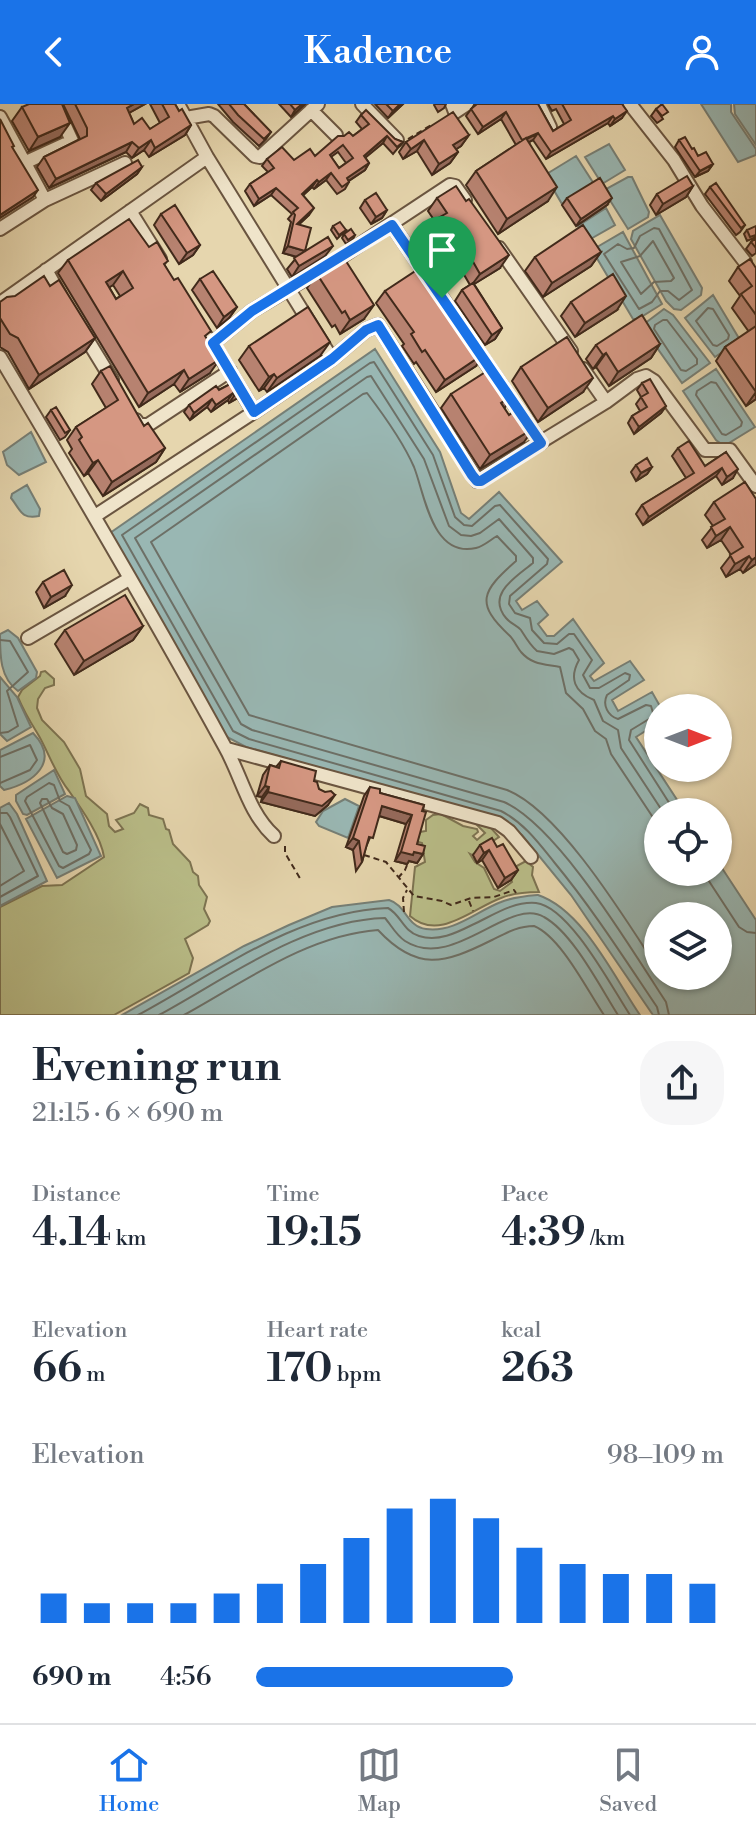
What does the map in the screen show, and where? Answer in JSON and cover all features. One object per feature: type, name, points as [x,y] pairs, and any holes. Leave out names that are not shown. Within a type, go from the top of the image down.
[{"type":"street","points":[[24,163],[72,141],[55,104]]},
{"type":"street","points":[[178,104],[207,157],[332,359]]},
{"type":"street","points":[[362,104],[397,140]]},
{"type":"street","points":[[453,108],[467,104]]},
{"type":"street","points":[[539,104],[550,127]]},
{"type":"street","points":[[630,104],[674,160],[702,206],[745,262]]},
{"type":"street","points":[[186,118],[214,116],[257,157],[315,107],[336,135]]},
{"type":"street","points":[[0,117],[45,200]]},
{"type":"street","points":[[0,303],[207,157]]},
{"type":"street","points":[[0,229],[45,200],[125,163]]},
{"type":"street","points":[[213,343],[252,311],[392,225],[450,185],[455,186],[473,211]]},
{"type":"street","points":[[130,211],[171,277]]},
{"type":"street","points":[[392,225],[453,315]]},
{"type":"street","points":[[491,237],[606,402]]},
{"type":"street","points":[[46,270],[70,310]]},
{"type":"street","points":[[78,324],[118,391]]},
{"type":"street","points":[[95,516],[254,412],[332,359],[366,330],[378,325],[477,481],[646,376],[654,381],[705,450],[730,450],[756,486]]},
{"type":"street","points":[[204,330],[254,412]]},
{"type":"street","points":[[471,340],[541,443]]},
{"type":"street","points":[[0,357],[95,516],[227,749],[229,773],[256,816],[274,836]]},
{"type":"street","points":[[127,404],[139,425],[144,426],[230,371]]},
{"type":"street","points":[[28,638],[129,579]]},
{"type":"street","points":[[227,749],[323,780],[498,823],[519,841],[531,857]]},
{"type":"street","points":[[504,849],[519,841]]},
{"type":"path","points":[[397,140],[403,142],[453,108]]},
{"type":"path","points":[[285,846],[285,853],[301,880]]},
{"type":"path","points":[[363,855],[386,862],[419,899],[451,905],[514,890],[516,893]]},
{"type":"path","points":[[398,878],[411,855]]},
{"type":"path","points":[[404,912],[403,898],[407,889]]},
{"type":"path","points":[[468,899],[473,911]]},
{"type":"green space","points":[[45,671],[54,679],[54,685],[45,688],[38,699],[37,708],[42,720],[64,742],[80,769],[86,796],[107,814],[109,826],[115,832],[123,829],[116,820],[134,813],[140,804],[148,808],[149,815],[163,819],[173,844],[190,862],[207,897],[204,909],[210,921],[208,925],[185,939],[193,958],[189,973],[114,1015],[0,1015],[0,907],[42,886],[62,885],[104,857],[95,831],[60,778],[18,697]]},
{"type":"green space","points":[[441,814],[463,826],[477,829],[473,836],[477,840],[485,833],[476,824],[491,828],[499,837],[470,854],[484,868],[494,889],[500,891],[512,882],[510,876],[513,868],[526,861],[533,867],[532,875],[539,892],[506,896],[444,924],[433,926],[410,916],[415,867],[425,862],[422,843],[415,841],[420,832],[426,831],[426,820]]},
{"type":"water","points":[[701,104],[731,104],[731,112],[756,149],[756,155],[738,162]]},
{"type":"water","points":[[734,104],[756,104],[756,145],[735,114]]},
{"type":"water","points":[[609,144],[625,170],[602,184],[585,157]]},
{"type":"water","points":[[576,156],[594,184],[562,204],[545,175]]},
{"type":"water","points":[[632,177],[649,212],[648,217],[628,229],[606,194],[606,189]]},
{"type":"water","points":[[606,208],[615,225],[587,241],[578,226]]},
{"type":"water","points":[[660,215],[702,288],[701,295],[681,310],[674,309],[666,301],[631,239],[633,231]]},
{"type":"water","points":[[623,232],[662,304],[638,319],[633,319],[592,250]]},
{"type":"water","points":[[713,295],[740,340],[715,357],[685,318]]},
{"type":"water","points":[[664,309],[673,315],[710,363],[682,383],[643,328]]},
{"type":"water","points":[[375,349],[440,452],[461,513],[469,519],[499,492],[562,562],[516,601],[522,610],[537,601],[548,615],[538,624],[547,636],[554,636],[573,619],[604,663],[590,676],[594,681],[630,661],[644,680],[612,700],[618,711],[644,696],[644,732],[636,737],[644,749],[644,782],[665,782],[676,798],[644,798],[644,886],[732,886],[732,883],[756,920],[756,1015],[653,1015],[571,895],[522,835],[499,819],[246,747],[227,737],[110,533]]},
{"type":"water","points":[[716,369],[755,427],[724,446],[716,440],[683,391]]},
{"type":"water","points":[[31,432],[46,462],[19,475],[7,465],[3,452]]},
{"type":"water","points":[[27,485],[40,509],[39,516],[25,515],[11,498],[12,494]]},
{"type":"water","points":[[8,630],[18,638],[37,672],[36,678],[18,691],[4,673],[1,658],[0,634]]},
{"type":"water","points":[[0,677],[17,697],[31,727],[7,741],[0,734]]},
{"type":"water","points":[[33,733],[44,753],[40,770],[25,782],[4,790],[0,786],[0,750]]},
{"type":"water","points":[[54,770],[65,794],[27,815],[23,814],[16,795]]},
{"type":"water","points":[[67,796],[75,798],[101,856],[57,878],[26,819]]},
{"type":"water","points":[[345,799],[359,806],[348,838],[316,822],[323,811]]},
{"type":"water","points":[[9,803],[47,881],[0,906],[0,808]]},
{"type":"water","points":[[538,895],[554,903],[583,930],[640,1015],[122,1015],[244,946],[332,907],[389,900],[415,924],[436,929],[456,925],[506,900]]},
{"type":"building","points":[[29,104],[62,104],[70,123],[38,137],[22,107]]},
{"type":"building","points":[[75,104],[134,104],[127,108],[134,124],[142,118],[150,129],[169,117],[162,104],[175,104],[179,111],[182,109],[191,125],[155,148],[151,140],[139,148],[132,142],[56,179],[44,157],[87,136],[87,128]]},
{"type":"building","points":[[229,104],[244,104],[271,132],[264,139]]},
{"type":"building","points":[[386,104],[400,104],[393,111]]},
{"type":"building","points":[[477,104],[538,104],[553,131],[571,120],[562,104],[622,104],[627,111],[551,152],[538,133],[522,140],[506,112],[483,127],[471,109]]},
{"type":"building","points":[[662,104],[668,112],[662,116],[656,109]]},
{"type":"building","points":[[366,110],[395,139],[403,142],[397,147],[387,136],[364,156],[369,163],[347,178],[349,182],[342,187],[331,173],[319,182],[317,180],[302,194],[314,208],[297,224],[311,228],[305,251],[288,246],[295,215],[293,212],[298,208],[276,188],[259,199],[250,184],[274,168],[267,159],[282,147],[294,160],[310,149],[315,156],[338,136],[349,132],[353,136],[369,124],[361,115]],"holes":[[[343,145],[353,158],[339,168],[330,155]]]},
{"type":"building","points":[[453,112],[469,135],[453,145],[458,152],[439,164],[424,140],[411,149],[406,142]]},
{"type":"building","points":[[0,119],[12,147],[38,190],[0,215]]},
{"type":"building","points":[[685,137],[698,156],[706,152],[713,164],[700,171],[679,140]]},
{"type":"building","points":[[526,138],[557,187],[507,219],[476,171]]},
{"type":"building","points":[[138,160],[142,167],[106,194],[96,183]]},
{"type":"building","points":[[687,176],[693,186],[663,204],[657,194]]},
{"type":"building","points":[[600,178],[612,198],[581,219],[567,198]]},
{"type":"building","points":[[716,183],[745,225],[741,228],[710,187]]},
{"type":"building","points":[[456,186],[509,255],[480,274],[472,260],[458,269],[448,253],[442,257],[422,227],[447,213],[437,198]]},
{"type":"building","points":[[376,193],[387,210],[376,217],[365,200]]},
{"type":"building","points":[[175,205],[200,245],[187,253],[161,214]]},
{"type":"building","points":[[129,219],[149,247],[157,242],[168,261],[164,264],[174,280],[178,278],[211,331],[205,336],[220,359],[189,379],[184,370],[148,393],[68,260]],"holes":[[[123,271],[133,288],[116,299],[106,282]]]},
{"type":"building","points":[[340,222],[346,230],[339,235],[333,226]]},
{"type":"building","points":[[583,225],[601,252],[552,283],[535,257]]},
{"type":"building","points":[[756,226],[756,235],[750,237],[747,230]]},
{"type":"building","points":[[351,229],[355,235],[348,240],[344,234]]},
{"type":"building","points":[[328,237],[333,246],[299,266],[294,258]]},
{"type":"building","points":[[344,258],[374,305],[350,320],[345,311],[342,313],[317,274]]},
{"type":"building","points":[[750,259],[756,268],[756,315],[741,294],[752,286],[738,267]]},
{"type":"building","points":[[420,268],[439,298],[444,295],[454,306],[485,353],[445,380],[425,350],[422,352],[411,334],[414,332],[385,291]]},
{"type":"building","points":[[213,271],[237,307],[224,317],[200,279]]},
{"type":"building","points":[[613,274],[626,296],[585,323],[571,302]]},
{"type":"building","points":[[44,276],[50,286],[59,280],[95,338],[39,375],[18,338],[10,334],[0,318],[0,302],[15,296]]},
{"type":"building","points":[[473,283],[502,328],[492,335],[462,290]]},
{"type":"building","points":[[308,307],[330,342],[277,378],[274,374],[269,377],[249,346]]},
{"type":"building","points":[[642,315],[660,344],[618,372],[606,353],[603,355],[596,345]]},
{"type":"building","points":[[756,326],[756,392],[725,347]]},
{"type":"building","points":[[567,337],[593,378],[548,408],[521,367]]},
{"type":"building","points":[[110,366],[144,426],[148,423],[165,448],[112,482],[98,460],[93,463],[79,440],[82,437],[76,427],[118,400],[101,371]]},
{"type":"building","points":[[495,366],[513,394],[501,403],[509,415],[520,407],[534,428],[490,455],[451,394]]},
{"type":"building","points":[[650,379],[666,406],[639,427],[632,416],[647,407],[641,397],[648,393],[642,383]]},
{"type":"building","points":[[234,382],[241,392],[234,396],[233,393],[216,405],[212,399],[194,413],[189,405],[216,386],[219,390]]},
{"type":"building","points":[[56,407],[70,430],[65,433],[51,410]]},
{"type":"building","points":[[689,441],[705,466],[726,452],[738,469],[727,477],[722,468],[649,517],[642,505],[694,473],[678,448]]},
{"type":"building","points":[[647,458],[652,467],[641,473],[636,465]]},
{"type":"building","points":[[745,482],[756,499],[756,557],[752,560],[749,556],[735,564],[730,555],[743,547],[730,527],[716,536],[711,527],[725,519],[714,502]]},
{"type":"building","points":[[64,570],[72,585],[51,597],[43,582]]},
{"type":"building","points":[[125,595],[143,626],[84,661],[65,630]]},
{"type":"building","points":[[281,761],[316,771],[314,781],[319,789],[335,795],[322,806],[268,792],[269,787],[265,786],[270,765],[279,768]]},
{"type":"building","points":[[370,787],[380,789],[380,793],[424,805],[422,811],[426,812],[417,844],[425,846],[423,854],[401,852],[412,815],[382,806],[362,862],[359,841],[353,838]]},
{"type":"building","points":[[492,838],[497,847],[503,844],[518,870],[505,878],[489,850],[484,853],[480,845]]},
{"type":"route","points":[[392,225],[442,298],[541,443],[481,481],[472,475],[378,325],[366,330],[332,359],[254,412],[213,343],[252,311],[392,225]]}]
